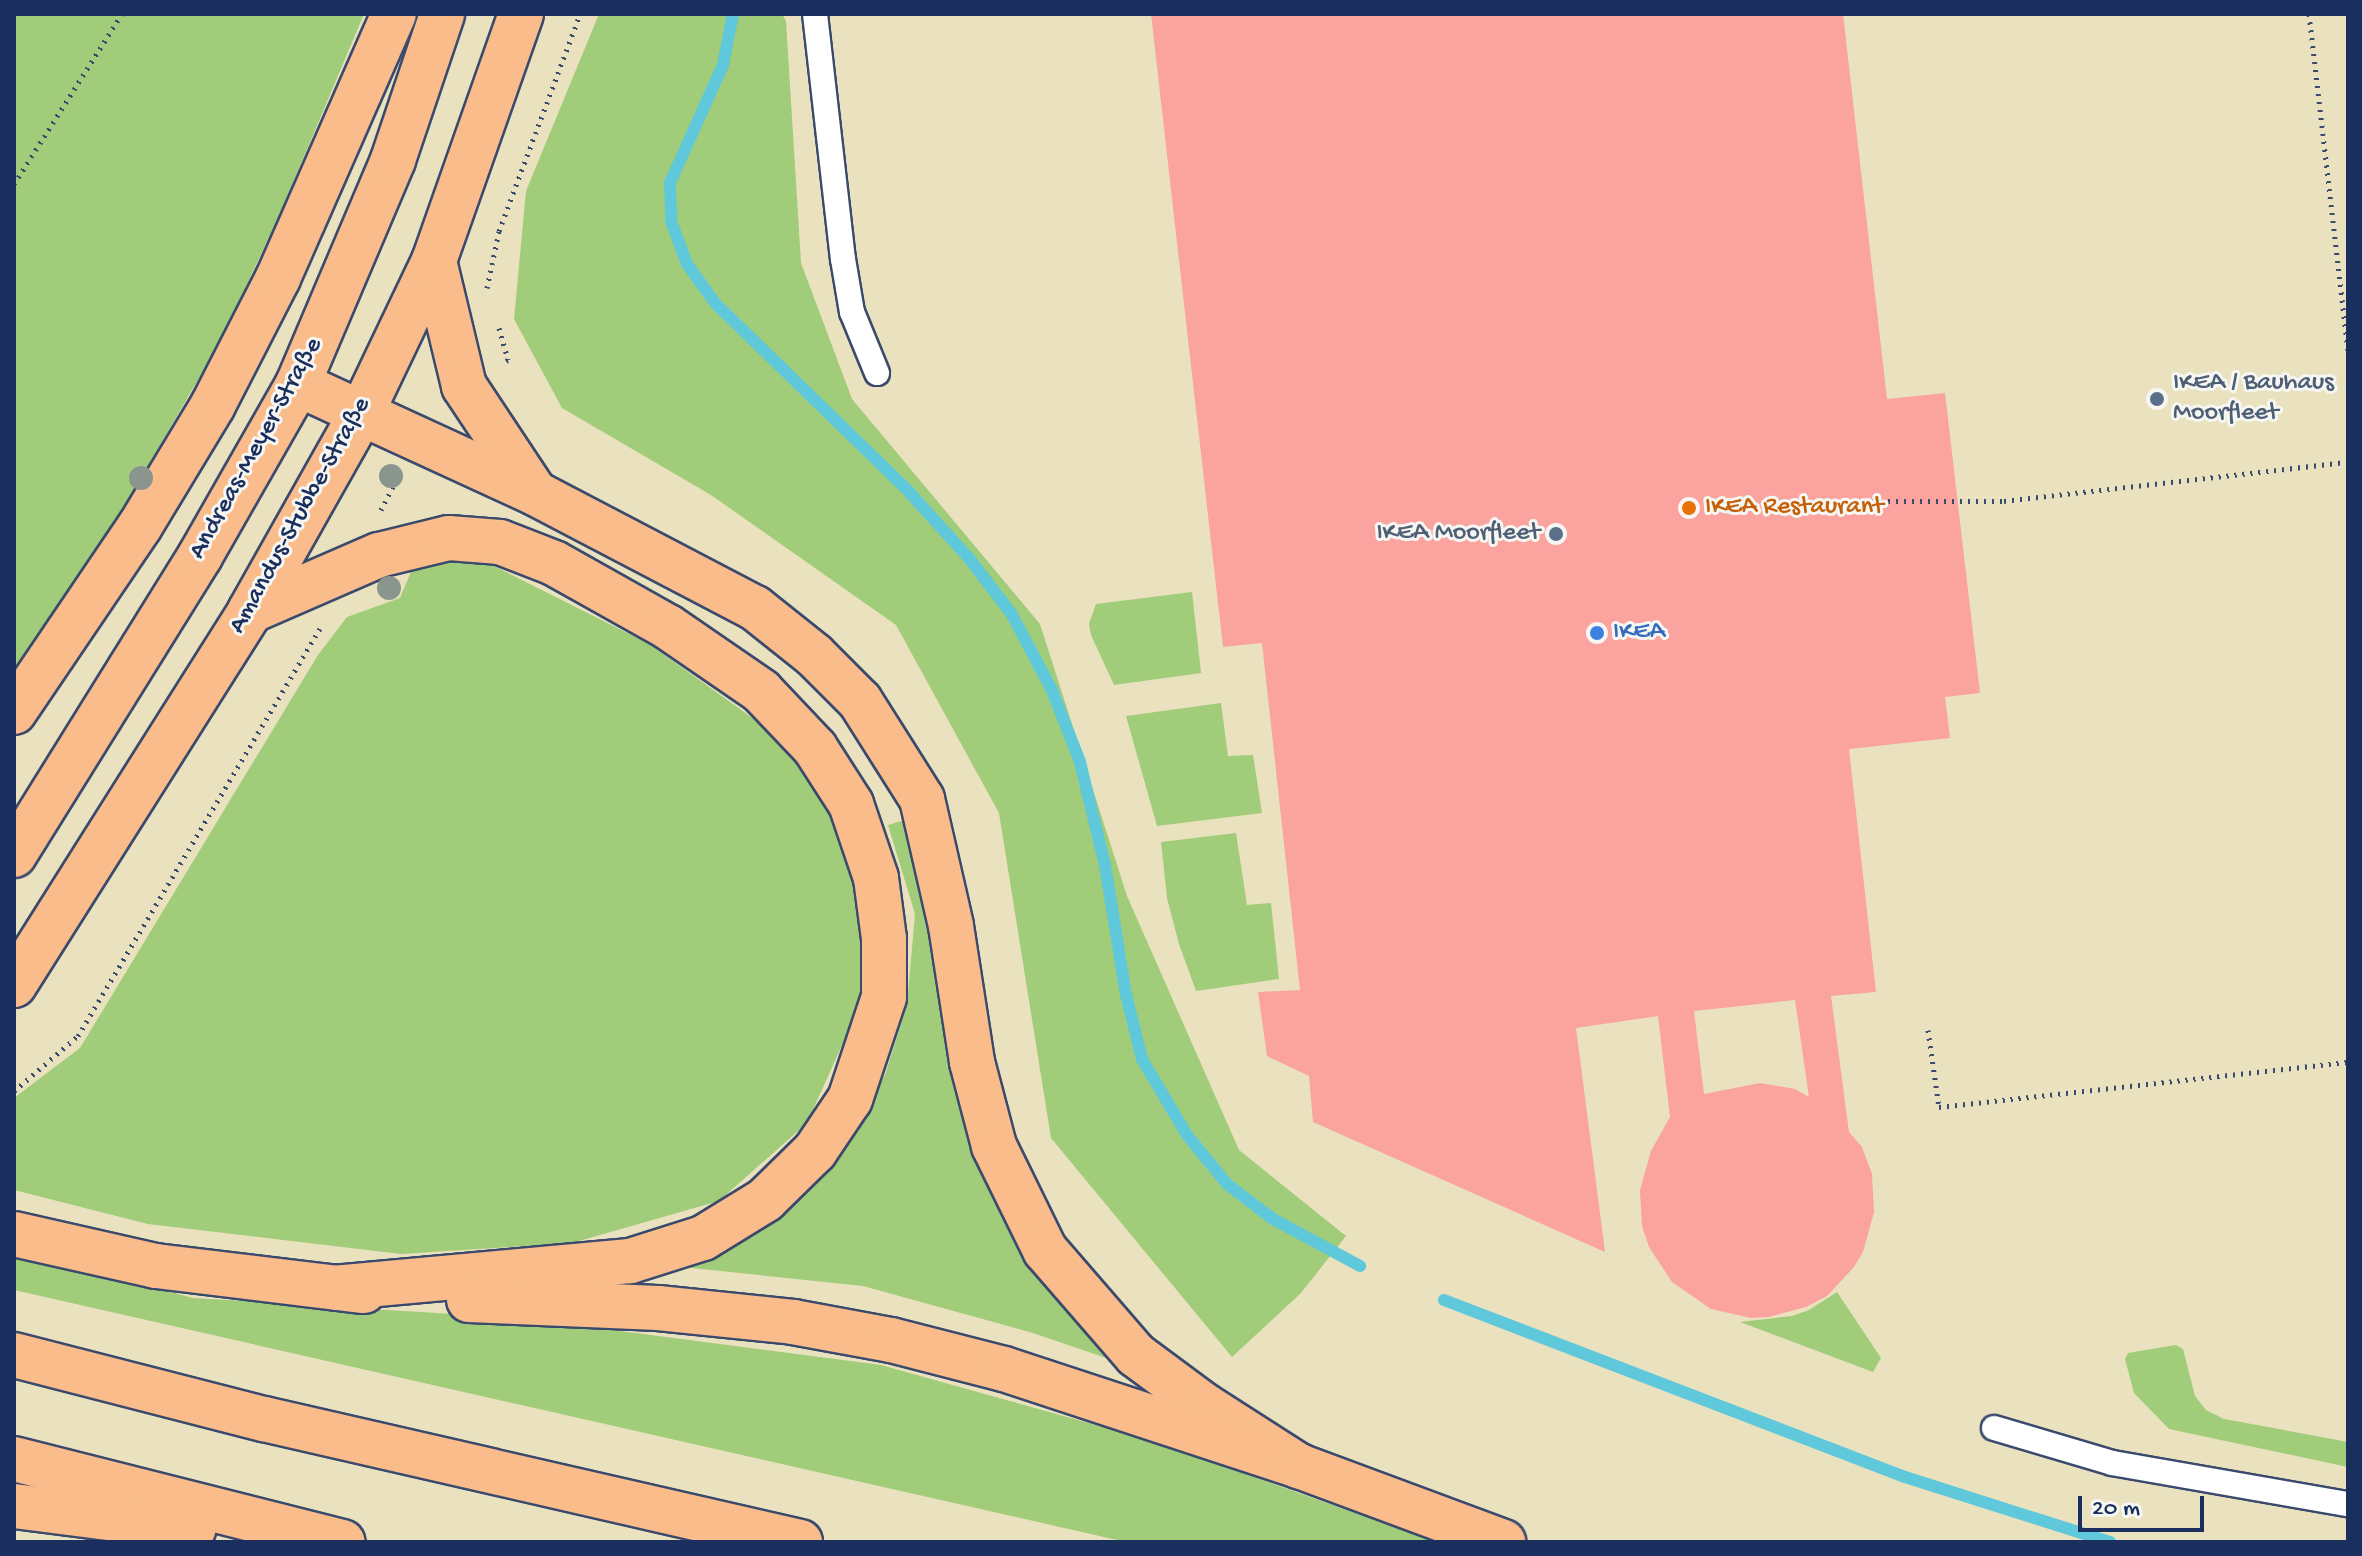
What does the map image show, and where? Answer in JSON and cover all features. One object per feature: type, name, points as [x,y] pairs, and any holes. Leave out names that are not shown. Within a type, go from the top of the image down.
[{"type":"main road","points":[[14,712],[140,526],[213,405],[278,278],[394,14]]},
{"type":"main road","name":"Andreas-Meyer-Straße","points":[[14,855],[200,556],[298,384],[393,160],[442,14]]},
{"type":"main road","name":"Amandus-Stubbe-Straße","points":[[14,985],[250,611],[361,414],[434,261],[521,14]]},
{"type":"main road","points":[[434,261],[464,386],[535,493]]},
{"type":"main road","points":[[298,384],[535,493],[755,608],[814,655],[860,701],[922,799],[951,926],[972,1062],[994,1146],[1045,1250],[1136,1355],[1205,1406],[1299,1466]]},
{"type":"main road","points":[[250,611],[379,555],[449,538],[500,542],[554,563],[668,627],[749,683],[815,748],[851,804],[876,878],[884,939],[884,997],[850,1099],[815,1151],[765,1200],[703,1238],[630,1261],[336,1288]]},
{"type":"main road","points":[[14,1234],[156,1266],[336,1288],[484,1302],[658,1308],[807,1324],[891,1340],[1004,1369],[1299,1466],[1503,1542]]},
{"type":"main road","points":[[14,1355],[264,1419],[800,1542]]},
{"type":"main road","points":[[14,1459],[343,1542]]},
{"type":"main road","points":[[14,1506],[295,1542]]},
{"type":"lane","points":[[815,14],[845,272],[852,312],[877,373]]},
{"type":"lane","points":[[1994,1428],[2112,1463],[2348,1504]]},
{"type":"path","points":[[14,184],[122,14]]},
{"type":"path","points":[[2309,14],[2348,351]]},
{"type":"path","points":[[1864,501],[2004,501],[2348,462]]},
{"type":"path","points":[[1928,1030],[1939,1107],[2348,1062]]},
{"type":"green space","points":[[14,14],[364,14],[278,218],[221,340],[131,495],[14,678]]},
{"type":"green space","points":[[599,14],[782,14],[786,21],[801,263],[852,399],[1040,624],[1127,896],[1239,1150],[1346,1236],[1301,1293],[1232,1357],[1051,1138],[999,813],[896,625],[711,495],[562,408],[514,319],[526,191]]},
{"type":"green space","points":[[480,559],[649,644],[786,742],[835,815],[863,883],[865,994],[807,1123],[719,1201],[572,1243],[401,1254],[148,1224],[14,1190],[14,1098],[80,1048],[318,655],[347,617],[400,598],[415,562]]},
{"type":"green space","points":[[1192,592],[1201,673],[1114,685],[1091,635],[1089,624],[1096,604]]},
{"type":"green space","points":[[1221,703],[1228,756],[1253,755],[1262,813],[1157,826],[1126,716]]},
{"type":"green space","points":[[905,820],[935,925],[957,1062],[1112,1360],[1033,1333],[863,1286],[682,1267],[842,1142],[885,1075],[907,1005],[915,914],[888,825]]},
{"type":"green space","points":[[1236,833],[1247,905],[1271,903],[1279,979],[1196,991],[1167,898],[1161,842]]},
{"type":"green space","points":[[14,1250],[193,1298],[520,1318],[881,1365],[1153,1441],[1436,1542],[1126,1542],[14,1290]]},
{"type":"green space","points":[[1837,1292],[1881,1358],[1873,1372],[1740,1322],[1792,1316],[1809,1310]]},
{"type":"green space","points":[[2176,1345],[2183,1349],[2195,1396],[2206,1410],[2224,1419],[2348,1442],[2348,1467],[2169,1429],[2134,1393],[2125,1359],[2128,1353]]},
{"type":"building","name":"IKEA Moorfleet","points":[[1151,14],[1843,14],[1887,399],[1945,393],[1980,693],[1945,697],[1950,738],[1849,749],[1876,992],[1831,996],[1849,1132],[1862,1147],[1872,1174],[1874,1212],[1863,1252],[1854,1267],[1827,1296],[1806,1307],[1769,1317],[1751,1318],[1711,1309],[1672,1282],[1649,1247],[1642,1226],[1640,1190],[1651,1151],[1670,1117],[1658,1016],[1576,1028],[1605,1252],[1313,1122],[1309,1076],[1267,1056],[1258,992],[1300,990],[1262,643],[1223,647]],"holes":[[[1795,1000],[1809,1097],[1795,1089],[1760,1083],[1704,1094],[1694,1011]]]},
{"type":"waterway","points":[[733,14],[723,65],[670,183],[671,221],[687,264],[716,304],[909,492],[968,557],[1011,613],[1052,690],[1080,762],[1105,865],[1126,994],[1142,1059],[1187,1135],[1227,1184],[1273,1219],[1360,1266]]},
{"type":"waterway","points":[[1444,1300],[1905,1477],[2110,1542]]},
{"type":"place","name":"IKEA / Bauhaus Moorfleet","points":[[2157,399]]},
{"type":"place","name":"IKEA Restaurant","points":[[1689,508]]},
{"type":"place","name":"IKEA Moorfleet","points":[[1556,534]]},
{"type":"place","name":"IKEA","points":[[1597,633]]}]
